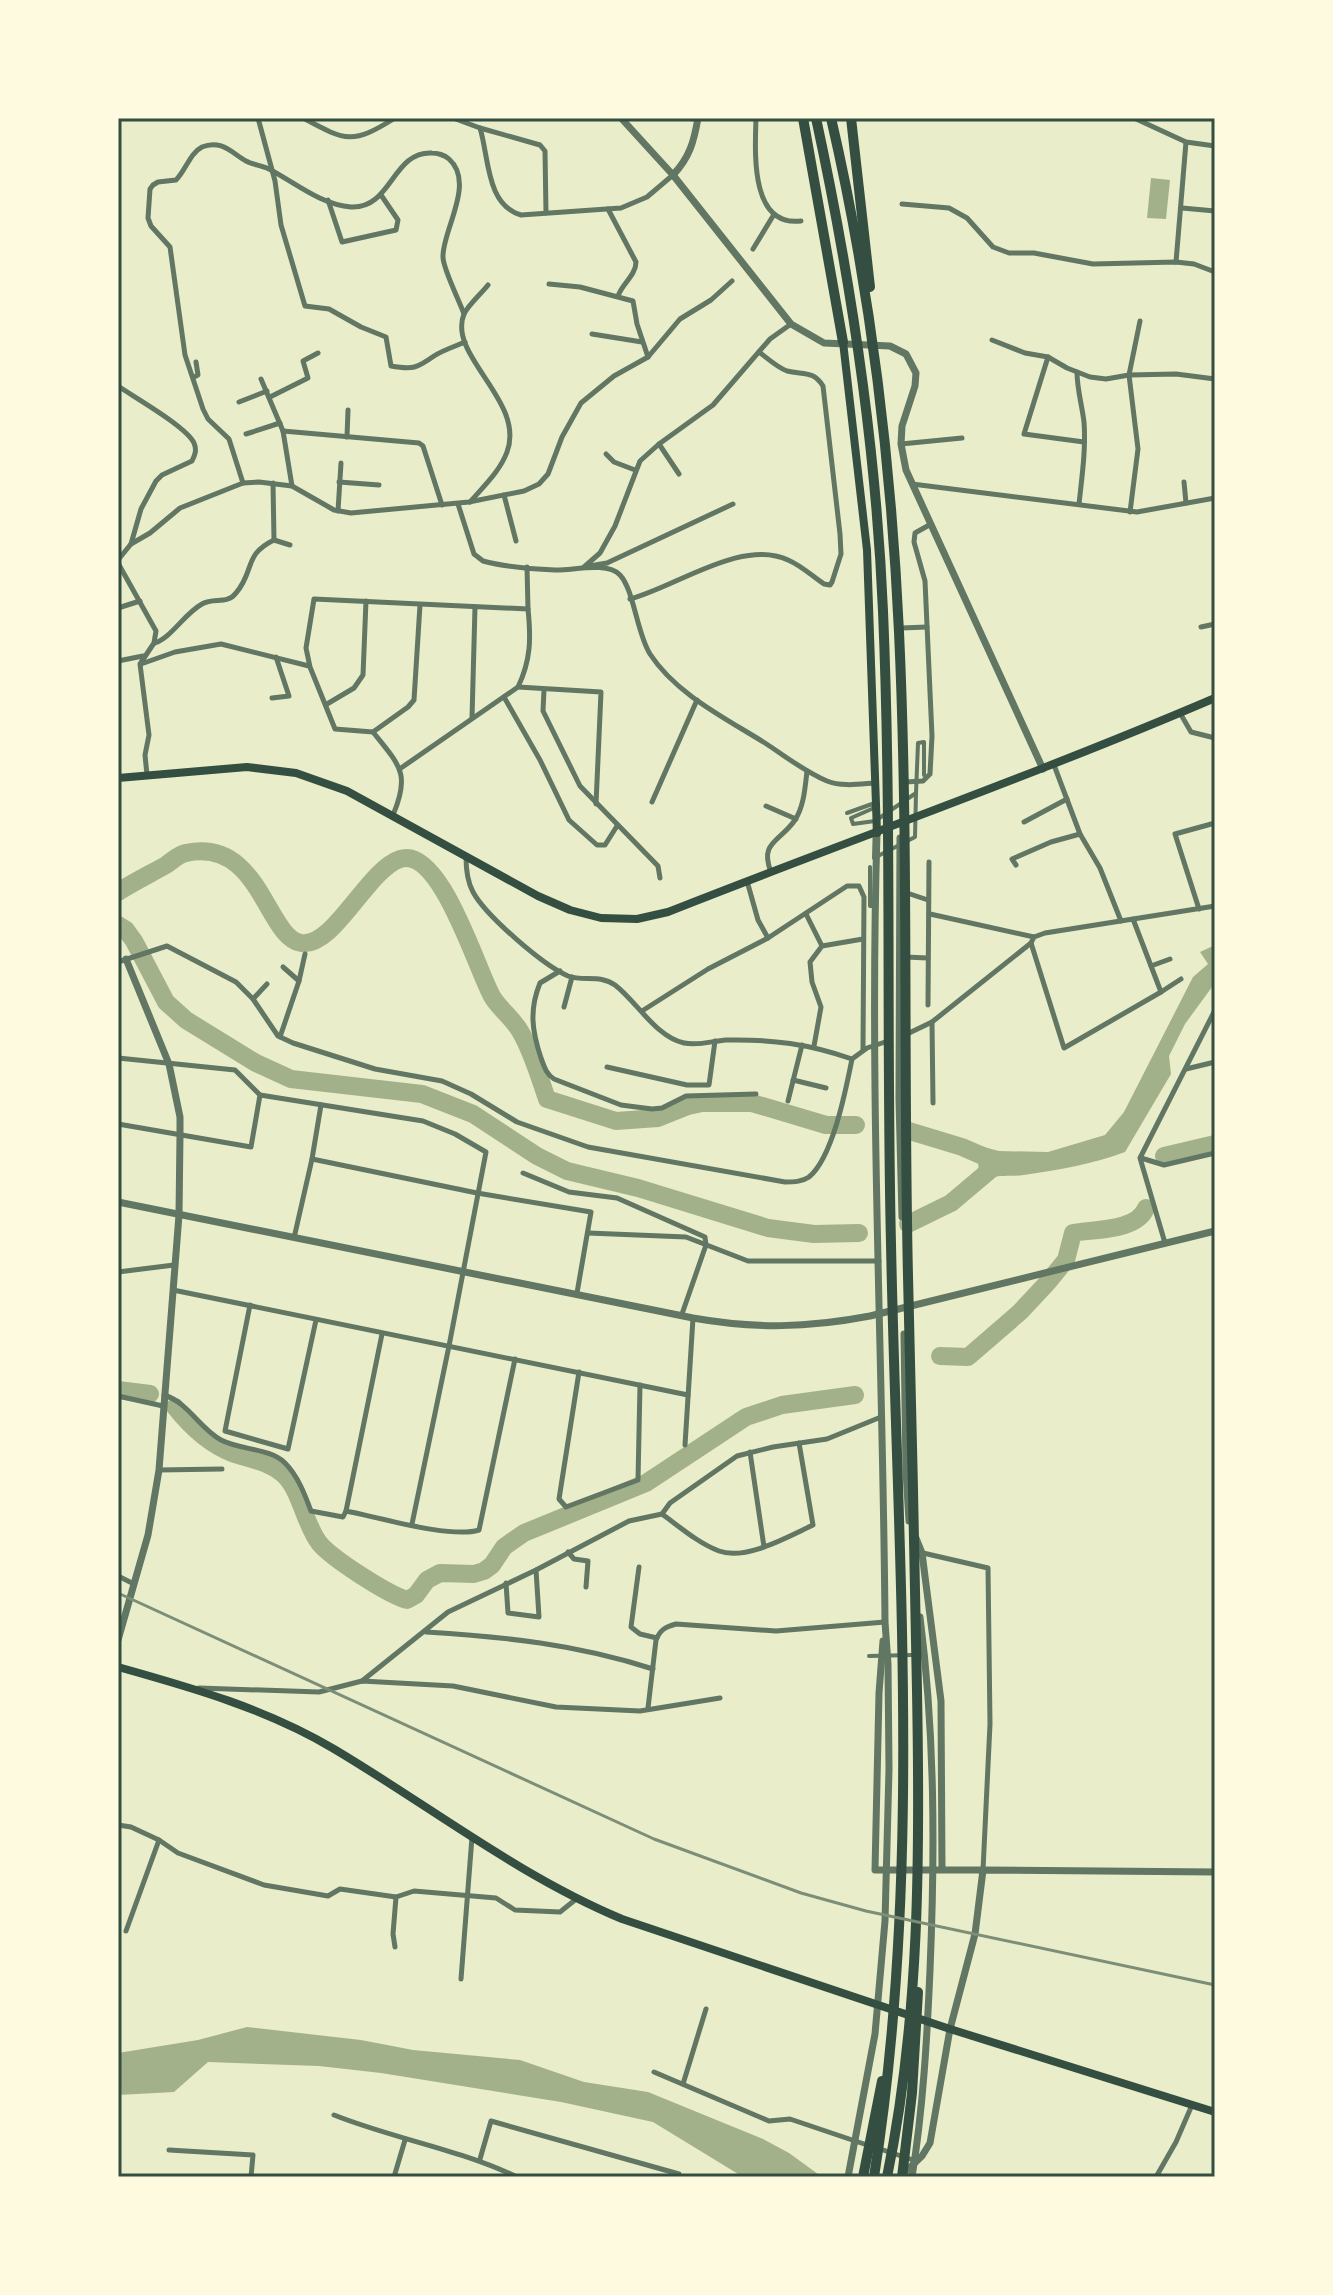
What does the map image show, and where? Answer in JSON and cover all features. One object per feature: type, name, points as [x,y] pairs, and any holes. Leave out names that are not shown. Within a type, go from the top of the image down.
[{"type":"highway","points":[[803,118],[847,342]]},
{"type":"highway","points":[[816,118],[836,209],[866,409],[883,608],[887,726],[891,1243],[904,1857],[898,1976],[887,2097],[874,2177]]},
{"type":"highway","points":[[831,118],[872,344],[888,478],[899,628],[904,775],[906,1159],[922,1885],[918,2010],[912,2093],[901,2177]]},
{"type":"highway","points":[[851,118],[875,344]]},
{"type":"highway","points":[[847,342],[859,183]]},
{"type":"highway","points":[[887,2177],[902,2088],[911,1998],[918,1886],[919,1798]]},
{"type":"highway","points":[[863,2177],[875,2123],[898,1976]]},
{"type":"main road","points":[[847,342],[867,550],[877,833]]},
{"type":"main road","points":[[875,344],[891,477],[901,628],[900,824]]},
{"type":"main road","points":[[118,778],[247,767],[313,777],[393,815],[538,896],[584,915],[601,918],[652,917],[1054,765],[1215,698]]},
{"type":"main road","points":[[118,1667],[194,1688],[268,1714],[333,1748],[575,1900],[622,1919],[950,2029],[1215,2112]]},
{"type":"street","points":[[258,118],[275,181],[281,225],[306,308],[329,309],[386,337],[391,366],[407,369],[420,366],[428,363],[432,356],[465,342]]},
{"type":"street","points":[[303,118],[345,138],[370,134],[395,118]]},
{"type":"street","points":[[453,118],[540,145],[545,151],[546,213]]},
{"type":"street","points":[[621,118],[673,175],[791,324],[824,343],[890,346],[906,354],[916,373],[902,426],[903,457],[912,484],[1043,769]]},
{"type":"street","points":[[480,128],[491,181],[502,204],[521,215],[608,209],[645,199],[673,175],[689,154],[698,118],[682,118]]},
{"type":"street","points":[[756,118],[758,173],[766,205],[773,216],[787,223],[801,221]]},
{"type":"street","points":[[1134,118],[1186,142],[1215,146]]},
{"type":"street","points":[[1176,262],[1186,142]]},
{"type":"street","points":[[243,483],[232,444],[208,419],[185,355],[170,247],[151,226],[148,218],[150,189],[158,182],[176,180],[193,154],[212,145],[228,148],[248,162],[270,169],[328,200],[352,207],[381,195],[410,157],[436,153],[448,158],[456,171],[459,187],[443,258],[464,314],[465,342],[500,401],[509,432],[509,448],[502,463],[469,502]]},
{"type":"street","points":[[328,200],[342,242],[396,230],[398,220],[381,195]]},
{"type":"street","points":[[902,204],[949,208],[967,218],[993,247],[1009,253],[1034,253],[1093,264],[1176,262],[1194,264],[1215,272]]},
{"type":"street","points":[[1182,208],[1215,211]]},
{"type":"street","points":[[608,209],[636,262],[636,269],[618,296]]},
{"type":"street","points":[[753,249],[773,216]]},
{"type":"street","points":[[131,544],[180,508],[243,483],[292,486],[338,511],[383,511],[458,504],[524,491],[539,484],[548,474],[562,437],[581,403],[614,376],[648,357],[680,319],[711,300],[732,281]]},
{"type":"street","points":[[549,284],[580,287],[633,301],[648,357]]},
{"type":"street","points":[[464,314],[488,285]]},
{"type":"street","points":[[1130,512],[1138,449],[1129,375],[1140,321]]},
{"type":"street","points":[[584,567],[600,553],[615,526],[640,461],[713,405],[770,339],[791,324]]},
{"type":"street","points":[[592,334],[642,342]]},
{"type":"street","points":[[992,340],[1025,353],[1048,357],[1077,372],[1106,379],[1176,374],[1215,379]]},
{"type":"street","points":[[630,599],[650,594],[730,559],[752,554],[787,559],[824,584],[830,585],[832,582],[841,554],[823,386],[818,377],[785,370],[759,352]]},
{"type":"street","points":[[239,402],[308,378],[303,361],[318,353]]},
{"type":"street","points":[[1048,357],[1024,434],[1084,442]]},
{"type":"street","points":[[194,377],[198,375],[196,362]]},
{"type":"street","points":[[1077,372],[1084,442],[1079,504]]},
{"type":"street","points":[[261,379],[283,431],[292,486]]},
{"type":"street","points":[[118,386],[167,418],[193,441],[195,448],[192,461],[156,481],[141,509],[131,544],[118,561],[156,631],[154,643],[140,664],[149,735],[145,755],[147,775]]},
{"type":"street","points":[[347,437],[348,410]]},
{"type":"street","points":[[246,434],[280,423]]},
{"type":"street","points":[[283,431],[422,444],[442,505]]},
{"type":"street","points":[[901,444],[962,438]]},
{"type":"street","points":[[659,444],[679,474]]},
{"type":"street","points":[[606,454],[614,462],[635,470]]},
{"type":"street","points":[[338,511],[341,463]]},
{"type":"street","points":[[339,482],[379,485]]},
{"type":"street","points":[[1184,482],[1186,503]]},
{"type":"street","points":[[273,483],[274,540]]},
{"type":"street","points":[[912,484],[1130,512],[1147,512],[1215,498]]},
{"type":"street","points":[[504,495],[516,541]]},
{"type":"street","points":[[458,504],[474,554],[483,561],[556,570],[607,563],[733,504]]},
{"type":"street","points":[[900,783],[923,781],[930,774],[932,736],[925,581],[914,542],[915,533],[931,524]]},
{"type":"street","points":[[154,643],[161,641],[182,618],[202,604],[235,596],[255,552],[274,540],[290,545]]},
{"type":"street","points":[[401,768],[518,687],[526,671],[531,645],[527,567]]},
{"type":"street","points":[[584,567],[614,571],[621,575],[650,654],[668,676],[697,700],[807,771],[841,784],[876,783]]},
{"type":"street","points":[[420,605],[414,700],[373,732],[335,729],[310,667],[306,648],[314,599],[528,609]]},
{"type":"street","points":[[118,608],[140,601]]},
{"type":"street","points":[[327,704],[354,688],[363,675],[366,601]]},
{"type":"street","points":[[472,719],[475,607]]},
{"type":"street","points":[[1201,627],[1215,624]]},
{"type":"street","points":[[901,628],[927,627]]},
{"type":"street","points":[[140,664],[175,652],[221,644],[310,667]]},
{"type":"street","points":[[118,661],[143,656]]},
{"type":"street","points":[[272,698],[289,696],[276,657]]},
{"type":"street","points":[[518,687],[601,692],[596,804]]},
{"type":"street","points":[[544,690],[543,711],[580,786],[658,866],[660,878]]},
{"type":"street","points":[[504,697],[569,820],[583,835],[601,846],[605,845],[617,826]]},
{"type":"street","points":[[652,802],[697,700]]},
{"type":"street","points":[[1180,713],[1191,732],[1215,738]]},
{"type":"street","points":[[373,732],[401,768],[402,792],[393,815]]},
{"type":"street","points":[[874,858],[915,837],[918,743],[924,742],[924,775]]},
{"type":"street","points":[[1054,765],[1080,834],[1100,868],[1121,921]]},
{"type":"street","points":[[771,872],[765,857],[767,849],[796,819],[803,800],[807,771]]},
{"type":"street","points":[[847,813],[872,804],[874,808],[851,818],[853,824],[875,821],[916,793]]},
{"type":"street","points":[[1024,822],[1067,799]]},
{"type":"street","points":[[766,806],[796,819]]},
{"type":"street","points":[[870,867],[870,906],[873,906],[875,821]]},
{"type":"street","points":[[1199,909],[1175,834],[1215,823]]},
{"type":"street","points":[[900,824],[899,1099],[906,1471],[935,1801],[933,1906],[923,2082],[912,2177]]},
{"type":"street","points":[[848,2177],[865,2092],[880,1983],[889,1853],[888,1664],[879,1313],[877,833]]},
{"type":"street","points":[[1016,865],[1012,859],[1051,842],[1080,834]]},
{"type":"street","points":[[466,856],[466,873],[473,893],[513,937],[572,977],[605,980],[615,985],[673,1039],[697,1044],[773,1041],[814,1046],[852,1059]]},
{"type":"street","points":[[928,1005],[929,862]]},
{"type":"street","points":[[747,881],[758,920],[768,938]]},
{"type":"street","points":[[642,1011],[708,969],[768,938],[847,886],[859,886],[864,897],[863,1050]]},
{"type":"street","points":[[899,891],[928,900]]},
{"type":"street","points":[[118,1640],[151,1520],[159,1470],[179,1215],[180,1135],[180,1117],[169,1064],[122,960],[167,946],[236,982],[253,999],[280,1037],[358,1065],[442,1081],[471,1094],[517,1122],[588,1147],[799,1182],[810,1176],[830,1140],[842,1112],[852,1059],[863,1050],[932,1022],[1032,940],[1045,933],[1215,906]]},
{"type":"street","points":[[806,914],[822,946]]},
{"type":"street","points":[[930,914],[1032,940]]},
{"type":"street","points":[[1133,919],[1161,992]]},
{"type":"street","points":[[814,1046],[821,1007],[812,982],[810,962],[822,946],[863,939]]},
{"type":"street","points":[[1032,940],[1064,1048],[1181,979]]},
{"type":"street","points":[[280,1037],[305,954]]},
{"type":"street","points":[[898,957],[928,958]]},
{"type":"street","points":[[1151,966],[1170,959]]},
{"type":"street","points":[[283,967],[299,981]]},
{"type":"street","points":[[560,971],[540,983],[532,1014],[532,1029],[548,1076],[633,1107],[662,1108],[686,1096],[756,1094]]},
{"type":"street","points":[[564,1007],[572,977]]},
{"type":"street","points":[[253,999],[267,984]]},
{"type":"street","points":[[862,998],[876,998]]},
{"type":"street","points":[[1165,1243],[1140,1158],[1215,1010]]},
{"type":"street","points":[[932,1022],[933,1103]]},
{"type":"street","points":[[607,1067],[687,1085],[709,1085],[715,1041]]},
{"type":"street","points":[[788,1101],[802,1045]]},
{"type":"street","points":[[118,1058],[235,1070],[260,1095],[423,1121],[455,1134],[486,1152],[412,1524]]},
{"type":"street","points":[[1185,1069],[1215,1062]]},
{"type":"street","points":[[793,1080],[826,1088]]},
{"type":"street","points":[[118,1124],[251,1147],[260,1095]]},
{"type":"street","points":[[294,1238],[321,1105]]},
{"type":"street","points":[[1140,1158],[1164,1165],[1215,1153]]},
{"type":"street","points":[[312,1159],[477,1193],[591,1212],[577,1293]]},
{"type":"street","points":[[523,1173],[569,1192],[617,1198],[705,1237],[706,1245],[682,1314]]},
{"type":"street","points":[[118,1202],[693,1318],[765,1328],[834,1323],[1215,1231]]},
{"type":"street","points":[[588,1233],[686,1237],[748,1261],[879,1261]]},
{"type":"street","points":[[118,1272],[174,1265]]},
{"type":"street","points":[[172,1289],[688,1395]]},
{"type":"street","points":[[222,1441],[250,1305]]},
{"type":"street","points":[[685,1445],[693,1318]]},
{"type":"street","points":[[225,1431],[288,1449],[316,1320]]},
{"type":"street","points":[[164,1395],[179,1400],[204,1429],[222,1441],[283,1460],[294,1475],[311,1511],[343,1517],[382,1334]]},
{"type":"street","points":[[346,1511],[467,1534],[479,1530],[515,1359]]},
{"type":"street","points":[[579,1372],[559,1499],[566,1507],[638,1480],[640,1385]]},
{"type":"street","points":[[118,1396],[163,1406]]},
{"type":"street","points":[[362,1681],[448,1612],[629,1521],[662,1514],[670,1503],[737,1456],[827,1439],[881,1417]]},
{"type":"street","points":[[662,1514],[722,1553],[737,1554],[764,1547],[813,1525],[799,1443]]},
{"type":"street","points":[[750,1452],[764,1547]]},
{"type":"street","points":[[159,1470],[222,1469]]},
{"type":"street","points":[[909,1517],[922,1553],[941,1701],[942,1869]]},
{"type":"street","points":[[568,1552],[574,1559],[588,1561],[586,1587]]},
{"type":"street","points":[[901,2177],[930,2143],[950,2029],[975,1934],[983,1870],[990,1724],[988,1568],[922,1553]]},
{"type":"street","points":[[639,1567],[631,1627],[640,1634],[657,1638]]},
{"type":"street","points":[[506,1583],[508,1613],[539,1617],[536,1570]]},
{"type":"street","points":[[118,1576],[134,1584]]},
{"type":"street","points":[[648,1708],[657,1638],[666,1626],[676,1624],[776,1631],[885,1622]]},
{"type":"street","points":[[885,1622],[879,1693],[875,1870],[1215,1872]]},
{"type":"street","points":[[424,1632],[502,1637],[605,1654],[653,1669]]},
{"type":"street","points":[[869,1656],[940,1654]]},
{"type":"street","points":[[194,1688],[319,1692],[362,1681],[453,1686],[556,1707],[640,1711],[720,1698]]},
{"type":"street","points":[[118,1825],[131,1827],[178,1853],[264,1885],[328,1896],[340,1889],[396,1897],[414,1891],[496,1898],[515,1910],[560,1912],[575,1900]]},
{"type":"street","points":[[461,1979],[472,1836]]},
{"type":"street","points":[[126,1931],[159,1840]]},
{"type":"street","points":[[395,1947],[396,1897]]},
{"type":"street","points":[[683,2084],[706,2009]]},
{"type":"street","points":[[654,2072],[769,2121],[790,2119],[916,2161]]},
{"type":"street","points":[[1156,2177],[1192,2105]]},
{"type":"street","points":[[334,2115],[405,2140],[480,2159],[517,2177]]},
{"type":"street","points":[[480,2159],[491,2121],[679,2174],[678,2177]]},
{"type":"street","points":[[394,2177],[405,2140]]},
{"type":"street","points":[[169,2150],[253,2155],[251,2177]]},
{"type":"shaded area","points":[[1151,178],[1170,180],[1166,219],[1147,218]]},
{"type":"shaded area","points":[[1215,945],[1215,983],[1185,1024],[1169,1056],[1171,1074],[1125,1152],[1062,1169],[980,1180],[976,1145],[999,1151],[1048,1152],[1105,1135],[1124,1112],[1193,977],[1208,964],[1200,952]]},
{"type":"shaded area","points":[[247,2027],[361,2040],[413,2050],[520,2060],[584,2082],[648,2092],[763,2139],[822,2177],[743,2177],[653,2122],[561,2102],[381,2073],[319,2066],[208,2062],[174,2092],[118,2095],[118,2053],[198,2040]]},
{"type":"waterway","points":[[118,892],[181,855],[211,852],[230,859],[246,873],[289,937],[301,943],[326,934],[388,866],[400,859],[415,860],[430,871],[443,890],[493,998],[524,1039],[547,1099],[616,1121],[658,1118],[702,1103],[752,1103],[826,1125],[856,1125]]},
{"type":"waterway","points":[[118,925],[134,941],[166,1002],[186,1020],[256,1063],[291,1079],[422,1094],[473,1114],[537,1156],[567,1171],[638,1188],[768,1228],[814,1234],[859,1233]]},
{"type":"waterway","points":[[906,1130],[962,1147],[999,1163]]},
{"type":"waterway","points":[[1164,1156],[1215,1144]]},
{"type":"waterway","points":[[908,1224],[951,1203],[996,1165]]},
{"type":"waterway","points":[[940,1356],[968,1357],[1020,1312],[1066,1260],[1073,1233],[1125,1225],[1141,1216],[1146,1208]]},
{"type":"waterway","points":[[118,1390],[150,1394]]},
{"type":"waterway","points":[[175,1407],[194,1428],[216,1445],[265,1463],[283,1474],[294,1488],[320,1544],[361,1575],[407,1600],[416,1595],[427,1580],[440,1573],[474,1574],[484,1571],[504,1547],[524,1533],[646,1483],[746,1417],[782,1405],[855,1395]]},
{"type":"railway","points":[[118,1593],[654,1839],[801,1893],[866,1911],[1215,1985]]}]
